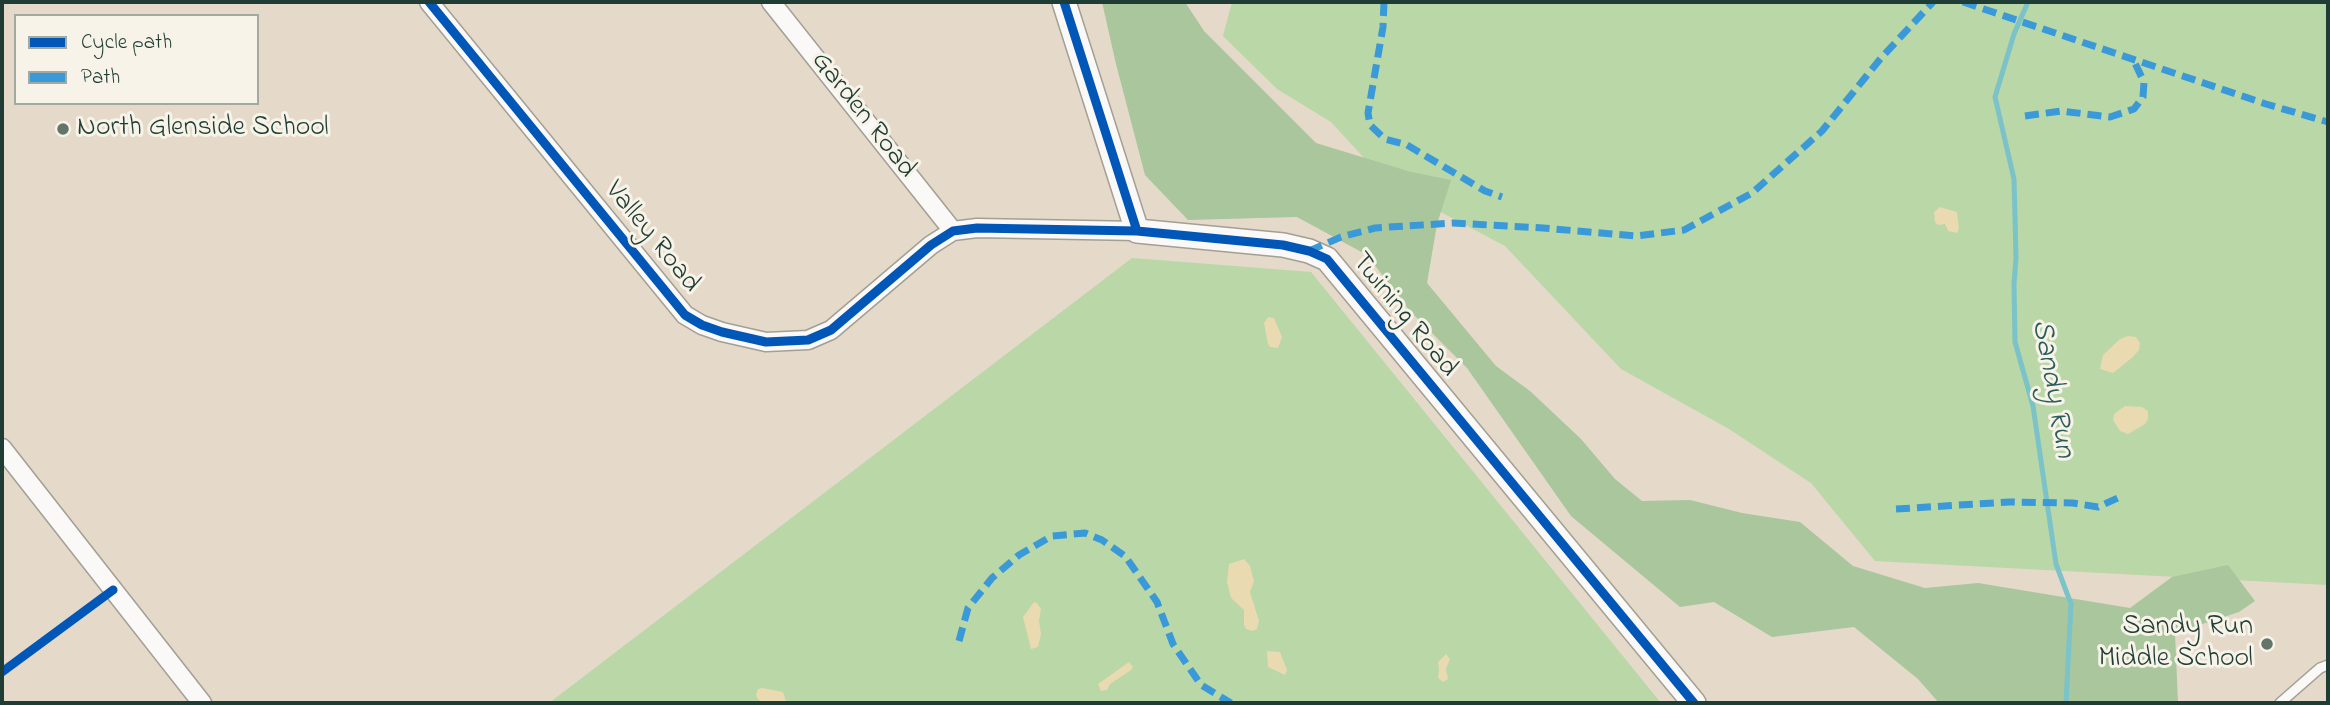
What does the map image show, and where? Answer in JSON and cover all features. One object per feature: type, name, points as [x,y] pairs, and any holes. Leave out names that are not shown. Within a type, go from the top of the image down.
[{"type":"street","name":"Valley Road","points":[[429,2],[685,314],[702,325],[766,342],[808,340],[831,330],[931,245],[953,231],[977,228],[1137,231]]},
{"type":"street","name":"Garden Road","points":[[771,2],[953,231]]},
{"type":"street","points":[[1064,2],[1137,231]]},
{"type":"street","name":"Twining Road","points":[[1137,231],[1283,245],[1309,251],[1327,259],[1693,703]]},
{"type":"street","points":[[2,448],[202,703]]},
{"type":"lane","points":[[2280,703],[2320,668],[2328,665]]},
{"type":"green space","points":[[1102,2],[1185,2],[1204,31],[1316,143],[1411,172],[1451,180],[1437,224],[1427,283],[1496,366],[1530,391],[1581,439],[1615,479],[1642,501],[1690,500],[1742,513],[1800,522],[1853,566],[1925,588],[1978,583],[2130,608],[2172,577],[2228,565],[2255,601],[2239,612],[2175,633],[2178,703],[1939,703],[1918,679],[1854,627],[1772,637],[1714,602],[1680,607],[1571,516],[1467,368],[1409,310],[1367,255],[1297,217],[1188,220],[1145,175]]},
{"type":"green space","points":[[1232,2],[2328,2],[2328,585],[1875,561],[1811,483],[1729,429],[1621,369],[1505,246],[1388,184],[1331,122],[1277,89],[1223,36]]},
{"type":"green space","points":[[1132,258],[1311,272],[1661,703],[549,703]]},
{"type":"sand","points":[[1940,207],[1957,212],[1957,233],[1948,231],[1945,224],[1938,225],[1935,222],[1934,212]]},
{"type":"sand","points":[[1268,317],[1274,318],[1282,337],[1278,348],[1268,344],[1264,323]]},
{"type":"sand","points":[[2136,337],[2140,343],[2139,350],[2113,373],[2100,369],[2103,355],[2120,339]]},
{"type":"sand","points":[[2125,406],[2142,407],[2148,411],[2145,424],[2128,434],[2120,431],[2113,420],[2114,414]]},
{"type":"sand","points":[[1244,559],[1250,566],[1254,581],[1250,592],[1259,621],[1257,629],[1253,631],[1246,629],[1244,610],[1231,598],[1227,582],[1229,564]]},
{"type":"sand","points":[[1034,602],[1041,609],[1041,634],[1038,647],[1031,649],[1023,617]]},
{"type":"sand","points":[[1267,651],[1280,652],[1287,670],[1285,675],[1268,667]]},
{"type":"sand","points":[[1446,654],[1450,659],[1446,669],[1448,679],[1443,682],[1438,678],[1438,662]]},
{"type":"sand","points":[[1129,662],[1133,667],[1131,670],[1110,684],[1107,690],[1101,691],[1098,684]]},
{"type":"sand","points":[[758,689],[783,692],[786,701],[762,703],[756,694]]},
{"type":"waterway","name":"Sandy Run","points":[[2028,2],[2014,34],[1995,97],[2014,179],[2015,342],[2033,406],[2056,564],[2071,604],[2066,703]]},
{"type":"marked path","points":[[1384,2],[1383,27],[1368,113],[1370,125],[1385,139],[1407,145],[1485,191],[1502,197]]},
{"type":"marked path","points":[[1309,251],[1341,237],[1375,228],[1453,223],[1636,236],[1684,230],[1752,193],[1822,131],[1881,58],[1933,2]]},
{"type":"marked path","points":[[1963,2],[2266,104],[2328,122]]},
{"type":"marked path","points":[[2025,116],[2061,111],[2110,117],[2134,109],[2143,97],[2144,82],[2133,59]]},
{"type":"marked path","points":[[1896,509],[2009,502],[2073,503],[2098,507],[2122,496]]},
{"type":"marked path","points":[[959,641],[968,608],[992,578],[1019,555],[1052,536],[1085,533],[1102,540],[1125,556],[1157,602],[1173,644],[1201,685],[1231,703]]},
{"type":"cycle path","points":[[429,2],[685,315],[722,332],[766,342],[808,340],[831,330],[931,245],[953,231],[977,228],[1137,231]]},
{"type":"cycle path","points":[[1064,2],[1137,231],[1283,245],[1309,251],[1327,259],[1694,703]]},
{"type":"cycle path","points":[[2,672],[113,590]]},
{"type":"place","name":"North Glenside School","points":[[63,129]]},
{"type":"place","name":"Sandy Run Middle School","points":[[2267,644]]}]
